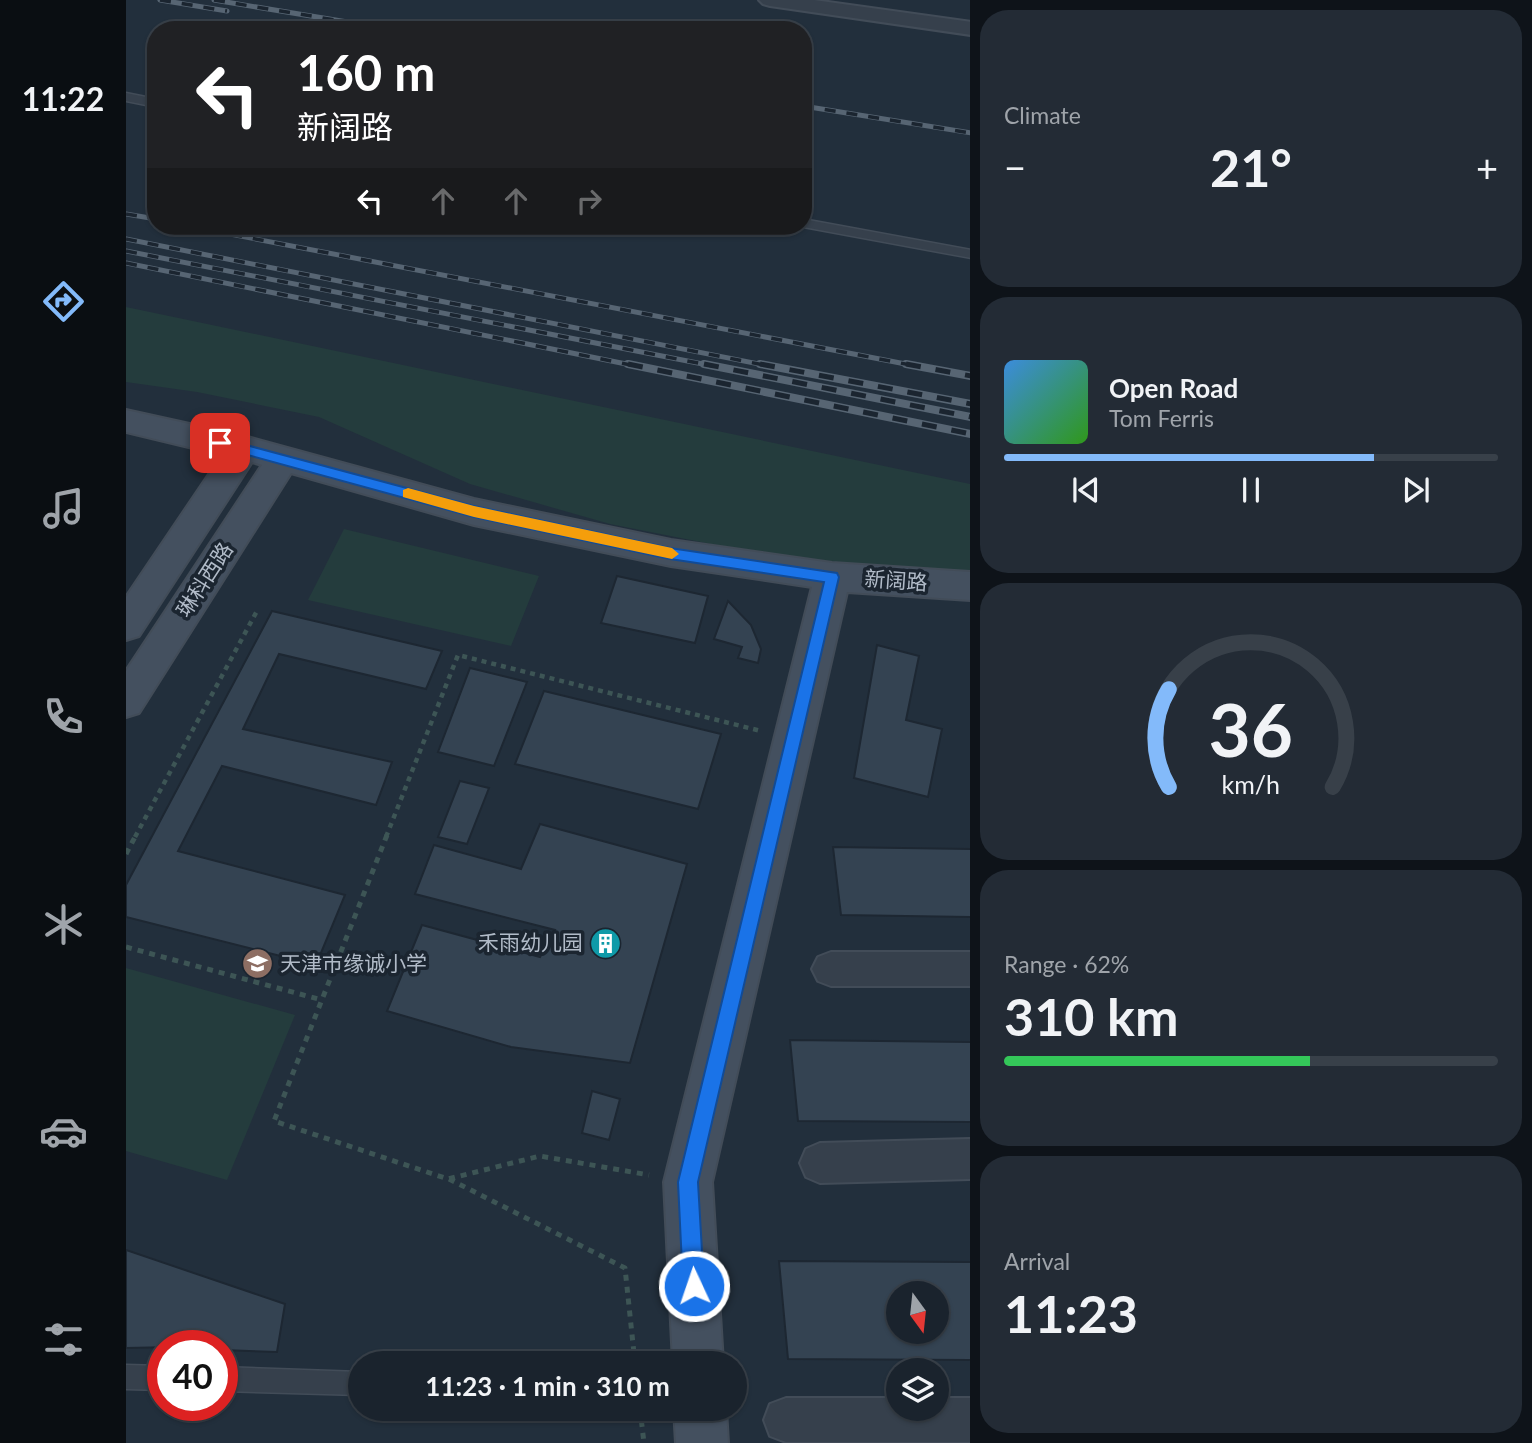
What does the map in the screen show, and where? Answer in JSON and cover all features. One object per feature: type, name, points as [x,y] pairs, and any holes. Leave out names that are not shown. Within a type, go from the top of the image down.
[{"type":"street","points":[[770,0],[970,29]]},
{"type":"street","name":"新阔路","points":[[126,421],[244,448],[474,512],[670,553],[832,577],[970,586]]},
{"type":"street","name":"琳科西路","points":[[126,626],[244,448]]},
{"type":"street","name":"琳科西路","points":[[126,702],[283,459]]},
{"type":"street","points":[[697,1351],[688,1182],[832,577]]},
{"type":"street","points":[[831,969],[970,969]]},
{"type":"street","points":[[820,1163],[970,1159]]},
{"type":"street","points":[[786,1420],[970,1420]]},
{"type":"street","points":[[701,1421],[702,1443]]},
{"type":"lane","points":[[126,97],[147,101]]},
{"type":"lane","points":[[812,225],[970,254]]},
{"type":"lane","points":[[126,1377],[147,1378]]},
{"type":"lane","points":[[238,1380],[348,1384]]},
{"type":"path","points":[[126,854],[258,609]]},
{"type":"path","points":[[634,1351],[625,1268],[448,1179],[274,1121],[457,655],[793,739]]},
{"type":"path","points":[[126,947],[322,999]]},
{"type":"path","points":[[448,1179],[540,1156],[688,1182]]},
{"type":"path","points":[[641,1421],[644,1443]]},
{"type":"green space","points":[[126,307],[970,484],[970,573],[877,568],[721,546],[610,524],[470,484],[319,417],[197,392],[126,382]]},
{"type":"green space","points":[[344,529],[539,576],[511,646],[308,600]]},
{"type":"green space","points":[[126,968],[295,1015],[227,1180],[126,1151]]},
{"type":"building","points":[[617,576],[708,596],[695,643],[601,623]]},
{"type":"building","points":[[728,601],[751,625],[761,649],[758,663],[738,658],[742,647],[714,639]]},
{"type":"building","points":[[272,611],[442,651],[426,689],[279,654],[243,729],[392,762],[376,805],[222,766],[178,851],[345,895],[316,965],[126,917],[126,885]]},
{"type":"building","points":[[877,645],[919,656],[906,720],[942,729],[928,797],[854,778]]},
{"type":"building","points":[[470,668],[527,682],[494,766],[438,752]]},
{"type":"building","points":[[544,691],[721,734],[698,809],[515,764]]},
{"type":"building","points":[[460,781],[489,788],[467,844],[438,837]]},
{"type":"building","name":"禾雨幼儿园","points":[[540,824],[687,864],[630,1063],[511,1047],[387,1011],[422,925],[540,957],[555,930],[415,894],[434,845],[521,869]]},
{"type":"building","points":[[833,847],[970,849],[970,917],[841,915]]},
{"type":"building","points":[[790,1040],[970,1042],[970,1122],[798,1121]]},
{"type":"building","points":[[592,1091],[620,1099],[609,1140],[582,1133]]},
{"type":"building","points":[[126,1250],[285,1304],[277,1352],[238,1351],[238,1330],[147,1330],[147,1348],[126,1348]]},
{"type":"building","points":[[779,1261],[970,1262],[970,1360],[788,1359]]},
{"type":"railway","points":[[160,0],[227,11]]},
{"type":"railway","points":[[214,0],[341,21]]},
{"type":"railway","points":[[812,107],[970,133]]},
{"type":"railway","points":[[126,214],[147,218]]},
{"type":"railway","points":[[235,235],[916,366]]},
{"type":"railway","points":[[126,239],[769,366]]},
{"type":"railway","points":[[126,251],[713,366]]},
{"type":"railway","points":[[126,263],[636,366]]},
{"type":"railway","points":[[628,364],[970,434]]},
{"type":"railway","points":[[704,364],[970,417]]},
{"type":"railway","points":[[760,364],[970,404]]},
{"type":"railway","points":[[906,364],[970,376]]},
{"type":"slow traffic","points":[[408,494],[474,512],[672,554]]},
{"type":"place","name":"禾雨幼儿园","points":[[606,943]]},
{"type":"place","name":"天津市缘诚小学","points":[[257,964]]},
{"type":"route","points":[[220,443],[474,512],[670,553],[832,577],[688,1182],[694,1286]]}]
